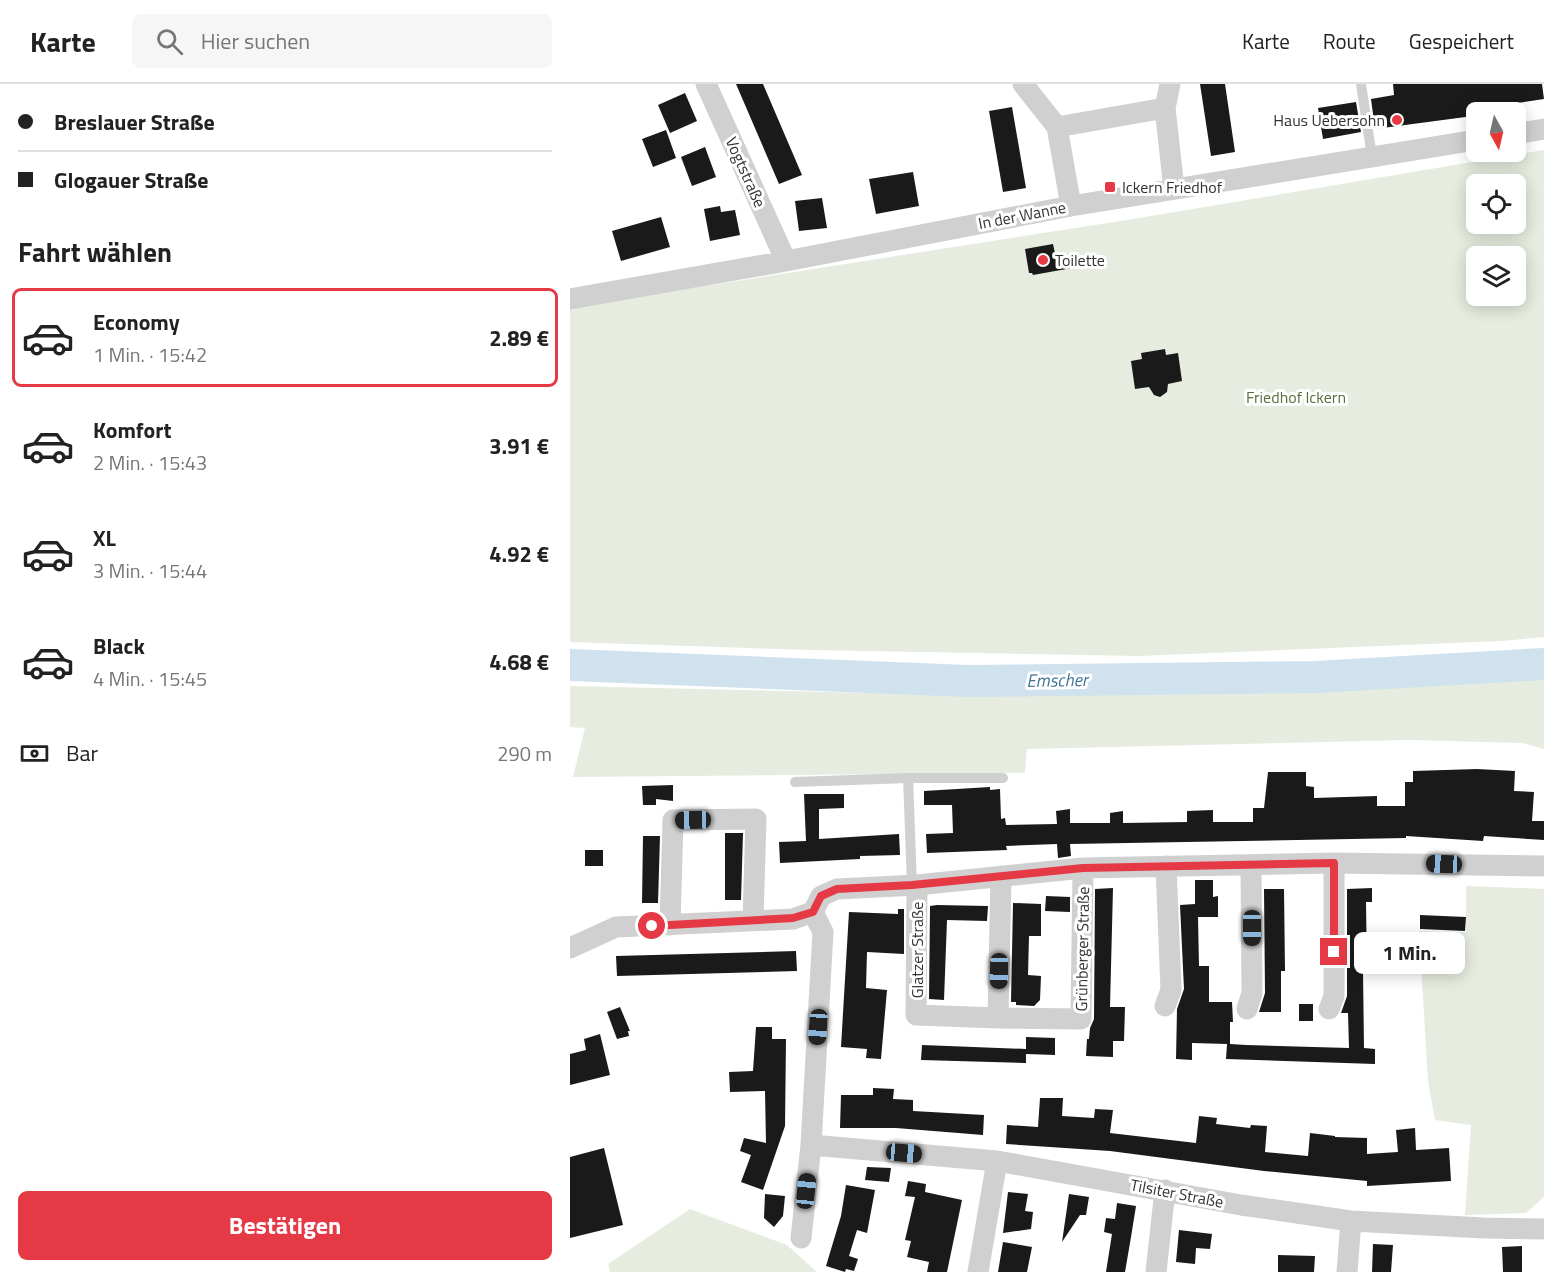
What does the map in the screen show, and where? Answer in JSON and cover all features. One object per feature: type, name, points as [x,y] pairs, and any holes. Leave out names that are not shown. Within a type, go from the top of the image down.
[{"type":"street","name":"Vogtstraße","points":[[706,84],[786,261]]},
{"type":"street","points":[[1023,84],[1058,126],[1071,206]]},
{"type":"street","points":[[1170,84],[1165,108],[1174,189]]},
{"type":"street","points":[[1058,126],[1165,108]]},
{"type":"street","points":[[1526,132],[1544,129]]},
{"type":"street","name":"In der Wanne","points":[[570,299],[786,261],[1071,206],[1466,142]]},
{"type":"street","points":[[670,925],[673,820],[756,819],[753,920]]},
{"type":"street","points":[[570,948],[616,927],[793,918],[813,912],[821,896],[837,889],[915,885],[1083,868],[1334,863],[1544,866]]},
{"type":"street","points":[[1329,1009],[1334,996],[1334,863]]},
{"type":"street","points":[[1246,1009],[1252,993],[1251,865]]},
{"type":"street","points":[[1165,1006],[1171,990],[1166,866]]},
{"type":"street","name":"Grünberger Straße","points":[[998,1018],[1082,1019],[1083,868]]},
{"type":"street","points":[[998,1018],[1001,876]]},
{"type":"street","name":"Glatzer Straße","points":[[915,885],[916,1016],[998,1018]]},
{"type":"street","points":[[801,1238],[810,1145],[824,932],[813,912]]},
{"type":"street","name":"Tilsiter Straße","points":[[810,1145],[997,1161],[1241,1205],[1351,1221],[1544,1229]]},
{"type":"street","points":[[978,1272],[997,1161]]},
{"type":"street","points":[[1156,1272],[1165,1190]]},
{"type":"street","points":[[1347,1272],[1351,1221]]},
{"type":"lane","points":[[1361,84],[1372,158]]},
{"type":"lane","points":[[908,778],[915,885]]},
{"type":"lane","points":[[795,782],[908,778],[1003,778]]},
{"type":"green space","name":"Friedhof Ickern","points":[[1544,150],[1544,637],[1501,641],[1139,656],[810,650],[570,642],[570,307],[1127,220],[1473,162],[1526,162],[1526,153]]},
{"type":"green space","points":[[1544,676],[1544,749],[1523,743],[1409,740],[1027,749],[1025,773],[573,777],[585,728],[570,727],[570,686],[870,693],[1119,695]]},
{"type":"green space","points":[[1466,886],[1544,889],[1544,1197],[1526,1213],[1465,1215],[1471,1125],[1435,1120],[1428,1081],[1419,931],[1466,932]]},
{"type":"green space","points":[[690,1209],[787,1245],[817,1272],[610,1272],[608,1264]]},
{"type":"building","points":[[736,84],[763,84],[802,175],[779,184]]},
{"type":"building","points":[[1200,84],[1225,84],[1235,152],[1211,156]]},
{"type":"building","points":[[1393,84],[1542,84],[1544,99],[1524,102],[1466,102],[1466,117],[1375,129],[1371,99],[1394,95]]},
{"type":"building","points":[[685,93],[697,121],[670,133],[658,105]]},
{"type":"building","points":[[1356,102],[1361,132],[1323,139],[1318,108]]},
{"type":"building","points":[[1012,107],[1026,188],[1003,192],[989,111]]},
{"type":"building","points":[[666,130],[676,158],[653,167],[642,139]]},
{"type":"building","points":[[705,147],[716,177],[692,186],[681,157]]},
{"type":"building","points":[[913,172],[919,206],[876,214],[869,179]]},
{"type":"building","points":[[822,198],[827,228],[799,231],[795,201]]},
{"type":"building","points":[[720,206],[721,212],[735,210],[740,235],[710,241],[704,209]]},
{"type":"building","points":[[661,217],[670,247],[621,261],[612,231]]},
{"type":"building","name":"Toilette","points":[[1053,244],[1056,258],[1072,268],[1033,275],[1029,273],[1025,249]]},
{"type":"building","points":[[1165,349],[1166,355],[1178,353],[1182,381],[1168,384],[1167,392],[1160,397],[1154,395],[1149,387],[1135,389],[1131,361],[1142,359],[1141,353]]},
{"type":"building","points":[[1477,769],[1515,771],[1514,791],[1534,792],[1532,821],[1544,821],[1544,840],[1484,836],[1483,841],[1406,836],[1406,838],[1070,844],[1071,856],[1058,858],[1057,844],[1006,846],[1007,850],[927,853],[926,834],[953,833],[952,805],[924,805],[924,791],[990,787],[990,790],[1000,789],[1001,819],[1005,818],[1006,825],[1057,824],[1056,811],[1070,809],[1070,823],[1110,823],[1110,813],[1123,811],[1123,823],[1187,822],[1187,811],[1213,810],[1213,822],[1253,822],[1253,808],[1264,808],[1268,772],[1306,772],[1306,786],[1314,787],[1314,798],[1377,796],[1377,806],[1405,806],[1405,782],[1413,782],[1413,771]]},
{"type":"building","points":[[673,785],[673,801],[656,799],[656,805],[643,805],[642,786]]},
{"type":"building","points":[[804,794],[844,794],[844,808],[819,809],[819,839],[899,834],[900,855],[780,863],[779,842],[806,841]]},
{"type":"building","points":[[725,833],[743,833],[741,900],[725,900]]},
{"type":"building","points":[[643,836],[660,836],[658,903],[642,903]]},
{"type":"building","points":[[585,850],[603,850],[603,866],[585,866]]},
{"type":"building","points":[[1195,880],[1213,880],[1213,897],[1218,896],[1218,917],[1198,917],[1199,966],[1209,966],[1209,1002],[1232,1002],[1233,1022],[1230,1022],[1230,1044],[1246,1045],[1349,1048],[1348,1013],[1341,1013],[1347,996],[1347,889],[1372,888],[1372,902],[1366,902],[1367,971],[1363,971],[1364,1048],[1375,1049],[1375,1064],[1226,1059],[1227,1044],[1192,1043],[1192,1060],[1176,1059],[1177,1009],[1184,989],[1180,905],[1195,904]]},
{"type":"building","points":[[1113,888],[1110,1007],[1125,1007],[1124,1041],[1113,1041],[1113,1057],[1086,1056],[1087,1039],[1089,1039],[1094,1019],[1095,889]]},
{"type":"building","points":[[1264,889],[1284,889],[1285,971],[1281,971],[1281,1012],[1259,1012],[1265,993]]},
{"type":"building","points":[[1046,896],[1070,897],[1070,912],[1045,911]]},
{"type":"building","points":[[1013,903],[1041,904],[1041,936],[1029,936],[1028,975],[1041,976],[1040,1000],[1034,1006],[1016,1005],[1016,1002],[1011,1002]]},
{"type":"building","points":[[930,906],[988,906],[987,921],[947,920],[944,1000],[929,999]]},
{"type":"building","points":[[898,909],[904,909],[904,954],[867,952],[866,988],[887,990],[881,1059],[866,1058],[867,1049],[841,1047],[849,912],[898,914]]},
{"type":"building","points":[[1420,915],[1466,917],[1465,931],[1420,929]]},
{"type":"building","points":[[796,951],[797,971],[617,976],[616,956]]},
{"type":"building","points":[[1299,1004],[1313,1004],[1313,1021],[1299,1021]]},
{"type":"building","points":[[620,1007],[630,1031],[628,1031],[629,1036],[617,1039],[607,1012]]},
{"type":"building","points":[[756,1027],[772,1027],[772,1039],[786,1039],[785,1126],[763,1190],[741,1182],[751,1155],[740,1151],[744,1138],[766,1143],[765,1091],[730,1092],[729,1072],[753,1071]]},
{"type":"building","points":[[600,1034],[610,1075],[570,1085],[570,1054],[586,1050],[584,1039]]},
{"type":"building","points":[[1026,1037],[1055,1038],[1055,1055],[1026,1054],[1026,1063],[921,1060],[922,1045],[1026,1049]]},
{"type":"building","points":[[873,1088],[894,1089],[893,1099],[913,1100],[913,1111],[984,1115],[983,1135],[896,1128],[840,1128],[841,1095],[873,1095]]},
{"type":"building","points":[[1040,1098],[1063,1098],[1062,1116],[1094,1118],[1095,1109],[1113,1110],[1110,1133],[1196,1143],[1199,1116],[1217,1118],[1216,1124],[1250,1128],[1251,1125],[1267,1126],[1265,1152],[1308,1156],[1310,1133],[1335,1137],[1367,1138],[1367,1154],[1398,1152],[1396,1130],[1415,1128],[1416,1150],[1449,1148],[1451,1181],[1367,1186],[1367,1181],[1264,1171],[1110,1151],[1006,1144],[1007,1125],[1038,1127]]},
{"type":"building","points":[[604,1148],[623,1225],[570,1238],[570,1157]]},
{"type":"building","points":[[867,1167],[891,1168],[889,1182],[865,1180]]},
{"type":"building","points":[[908,1181],[926,1184],[925,1192],[962,1200],[947,1272],[927,1272],[929,1262],[907,1257],[911,1241],[905,1240],[915,1197],[905,1196]]},
{"type":"building","points":[[846,1185],[875,1190],[867,1233],[857,1230],[849,1256],[858,1259],[854,1271],[846,1269],[845,1272],[826,1266],[841,1216]]},
{"type":"building","points":[[1008,1192],[1028,1194],[1025,1211],[1033,1212],[1031,1229],[1003,1233]]},
{"type":"building","points":[[765,1194],[785,1196],[783,1216],[774,1227],[764,1218]]},
{"type":"building","points":[[1069,1194],[1089,1197],[1086,1215],[1080,1215],[1062,1242]]},
{"type":"building","points":[[1117,1203],[1136,1206],[1125,1272],[1106,1272],[1112,1234],[1104,1232],[1106,1218],[1115,1219]]},
{"type":"building","points":[[1179,1230],[1212,1234],[1210,1249],[1196,1248],[1195,1264],[1176,1262]]},
{"type":"building","points":[[1003,1242],[1032,1247],[1027,1272],[998,1272]]},
{"type":"building","points":[[1373,1244],[1393,1245],[1391,1272],[1372,1272]]},
{"type":"building","points":[[1522,1246],[1522,1272],[1503,1272],[1502,1247]]},
{"type":"building","points":[[1278,1255],[1315,1256],[1314,1272],[1278,1272]]},
{"type":"waterway","name":"Emscher","points":[[570,665],[968,681],[1316,677],[1544,664]]},
{"type":"place","name":"Haus Uebersohn","points":[[1397,120]]},
{"type":"place","name":"Ickern Friedhof","points":[[1110,187]]},
{"type":"place","name":"Toilette","points":[[1043,260]]},
{"type":"route","points":[[652,926],[793,918],[813,912],[821,896],[837,889],[912,885],[1083,868],[1334,863],[1334,952]]}]
